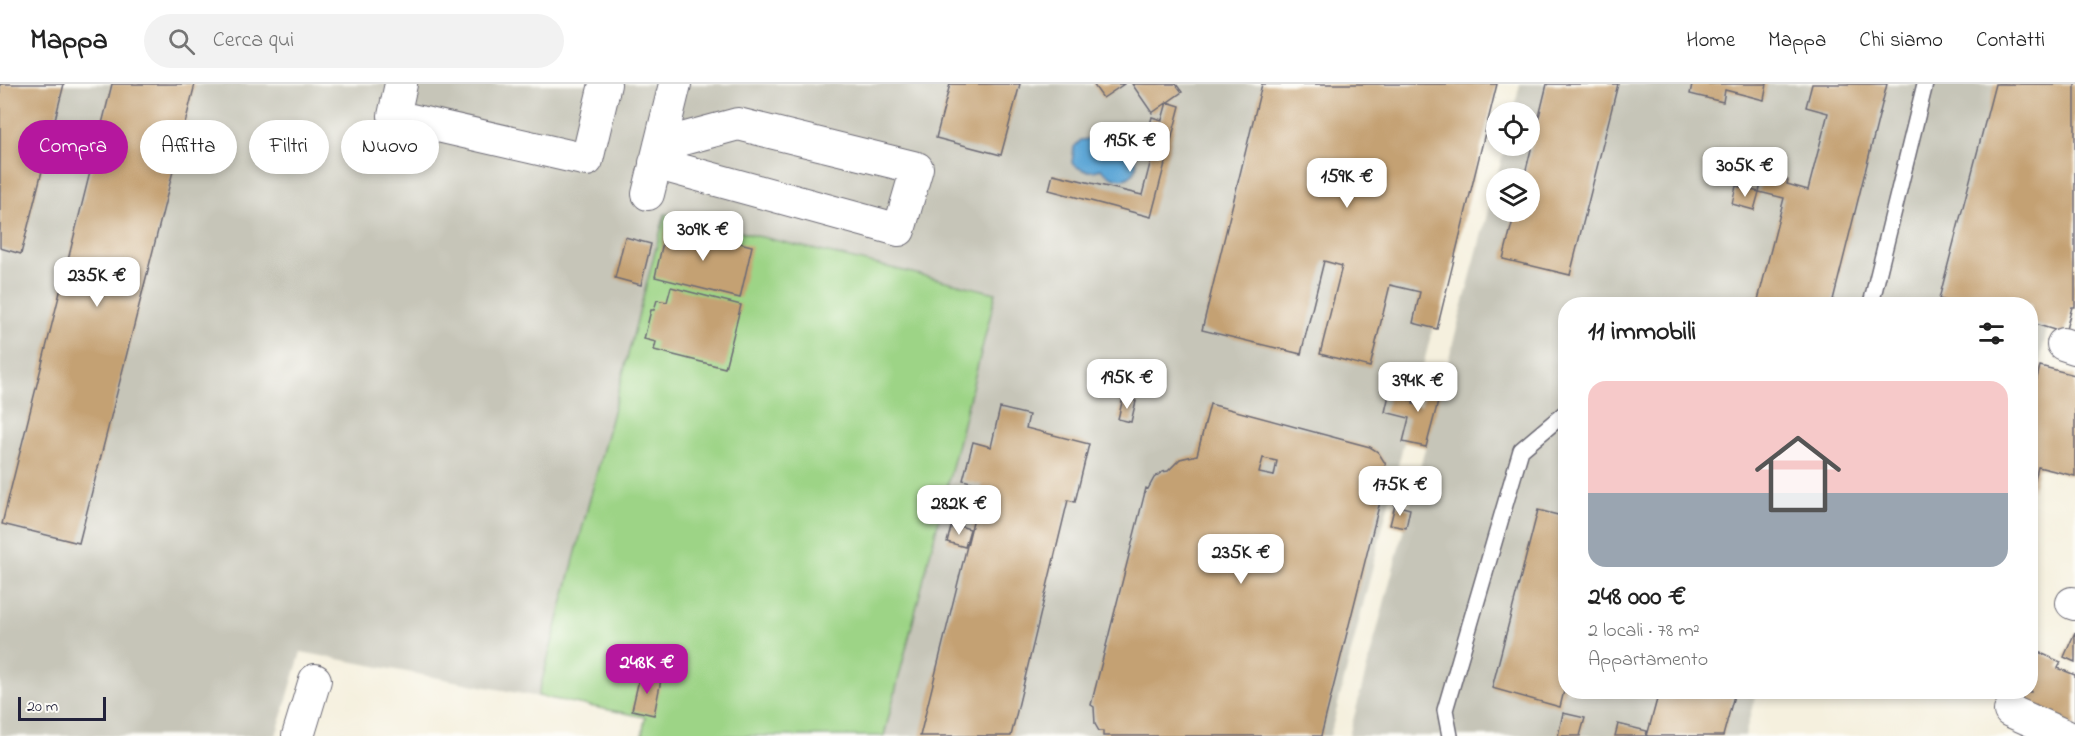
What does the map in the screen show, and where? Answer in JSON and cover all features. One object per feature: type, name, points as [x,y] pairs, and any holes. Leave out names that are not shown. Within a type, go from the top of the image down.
[{"type":"street","points":[[401,84],[394,116],[587,160],[605,84]]},
{"type":"street","points":[[648,194],[675,84]]},
{"type":"street","points":[[738,124],[917,168],[899,230],[658,154],[738,124]]},
{"type":"street","points":[[298,736],[315,680]]},
{"type":"street","points":[[2010,711],[2066,736]]},
{"type":"lane","points":[[1872,297],[1926,84]]},
{"type":"lane","points":[[1450,736],[1445,710],[1521,450],[1558,419]]},
{"type":"shaded area","points":[[0,84],[1494,84],[1489,102],[1486,102],[1486,116],[1330,736],[642,736],[645,717],[301,652],[276,736],[0,736]]},
{"type":"shaded area","points":[[1520,84],[2075,84],[2075,216],[2038,368],[2038,297],[1558,297],[1558,699],[1754,699],[1745,736],[1349,736],[1486,218],[1486,222],[1540,222],[1540,168],[1499,168],[1502,156],[1540,156],[1540,102],[1516,102]]},
{"type":"green space","points":[[665,214],[996,293],[884,736],[642,736],[645,717],[538,696]]},
{"type":"water","points":[[1081,140],[1097,140],[1107,149],[1122,148],[1131,152],[1136,159],[1136,167],[1132,174],[1125,179],[1114,177],[1101,169],[1085,170],[1072,163],[1074,147]]},
{"type":"building","points":[[0,84],[64,84],[55,120],[18,120],[18,174],[41,174],[21,254],[0,248]]},
{"type":"building","points":[[112,84],[195,84],[186,120],[140,120],[140,174],[172,174],[79,543],[2,524],[90,174],[128,174],[128,120],[103,120]]},
{"type":"building","points":[[950,84],[1020,84],[1001,155],[936,138]]},
{"type":"building","points":[[1093,84],[1124,84],[1103,98]]},
{"type":"building","points":[[1132,84],[1176,84],[1182,92],[1152,113]]},
{"type":"building","points":[[1262,84],[1497,84],[1493,102],[1486,102],[1486,129],[1437,329],[1413,323],[1420,292],[1390,285],[1370,367],[1320,354],[1342,266],[1324,261],[1301,354],[1202,330]]},
{"type":"building","points":[[1547,84],[1618,84],[1570,275],[1503,259],[1512,222],[1540,222],[1540,168],[1526,168],[1529,156],[1540,156],[1540,113]]},
{"type":"building","points":[[1692,84],[1767,84],[1764,100],[1725,90],[1723,102],[1690,94]]},
{"type":"building","points":[[1812,84],[1887,84],[1834,297],[1759,297],[1784,198],[1759,192],[1763,174],[1788,180],[1787,184],[1808,190],[1828,113],[1806,107]]},
{"type":"building","points":[[1995,84],[2075,84],[2075,307],[2072,307],[2065,333],[2038,325],[2038,297],[1940,297]]},
{"type":"building","points":[[1167,102],[1180,106],[1151,217],[1049,190],[1053,174],[1142,195],[1151,160],[1145,143],[1152,117],[1162,120]]},
{"type":"building","points":[[1736,186],[1759,192],[1754,210],[1732,204]]},
{"type":"building","points":[[667,225],[752,246],[740,298],[655,277]]},
{"type":"building","points":[[625,237],[651,244],[641,285],[615,278]]},
{"type":"building","points":[[671,287],[741,305],[725,368],[654,350],[656,342],[644,339],[651,310],[654,310],[657,300],[667,302]]},
{"type":"building","points":[[2040,366],[2075,375],[2075,476],[2038,467],[2038,374]]},
{"type":"building","points":[[1426,379],[1443,383],[1426,447],[1403,442],[1409,418],[1385,412],[1389,395],[1414,401],[1413,404],[1421,406]]},
{"type":"building","points":[[1123,398],[1136,401],[1131,422],[1118,419]]},
{"type":"building","points":[[1210,404],[1370,447],[1378,452],[1385,463],[1387,474],[1321,736],[1103,736],[1103,731],[1099,731],[1095,724],[1094,707],[1091,705],[1146,488],[1148,489],[1154,478],[1168,471],[1180,459],[1197,455]],"holes":[[[1263,458],[1277,461],[1274,476],[1259,473]]]},
{"type":"building","points":[[1000,408],[1029,415],[1026,428],[1089,444],[1075,502],[1068,500],[1011,736],[920,736],[982,485],[963,480],[973,442],[991,447]]},
{"type":"building","points":[[1395,505],[1410,509],[1406,528],[1390,525]]},
{"type":"building","points":[[1538,510],[1558,515],[1558,699],[1562,699],[1560,707],[1492,688]]},
{"type":"building","points":[[952,524],[970,529],[965,547],[947,542]]},
{"type":"building","points":[[2075,632],[2075,662],[2064,657]]},
{"type":"building","points":[[2038,652],[2061,662],[2058,668],[2075,675],[2075,727],[2014,699],[2038,699]]},
{"type":"building","points":[[640,675],[661,680],[654,715],[632,710]]},
{"type":"building","points":[[1657,699],[1733,699],[1723,736],[1647,736]]},
{"type":"building","points":[[1563,713],[1585,718],[1580,736],[1558,736]]},
{"type":"building","points":[[1618,724],[1647,731],[1646,736],[1615,736]]}]
